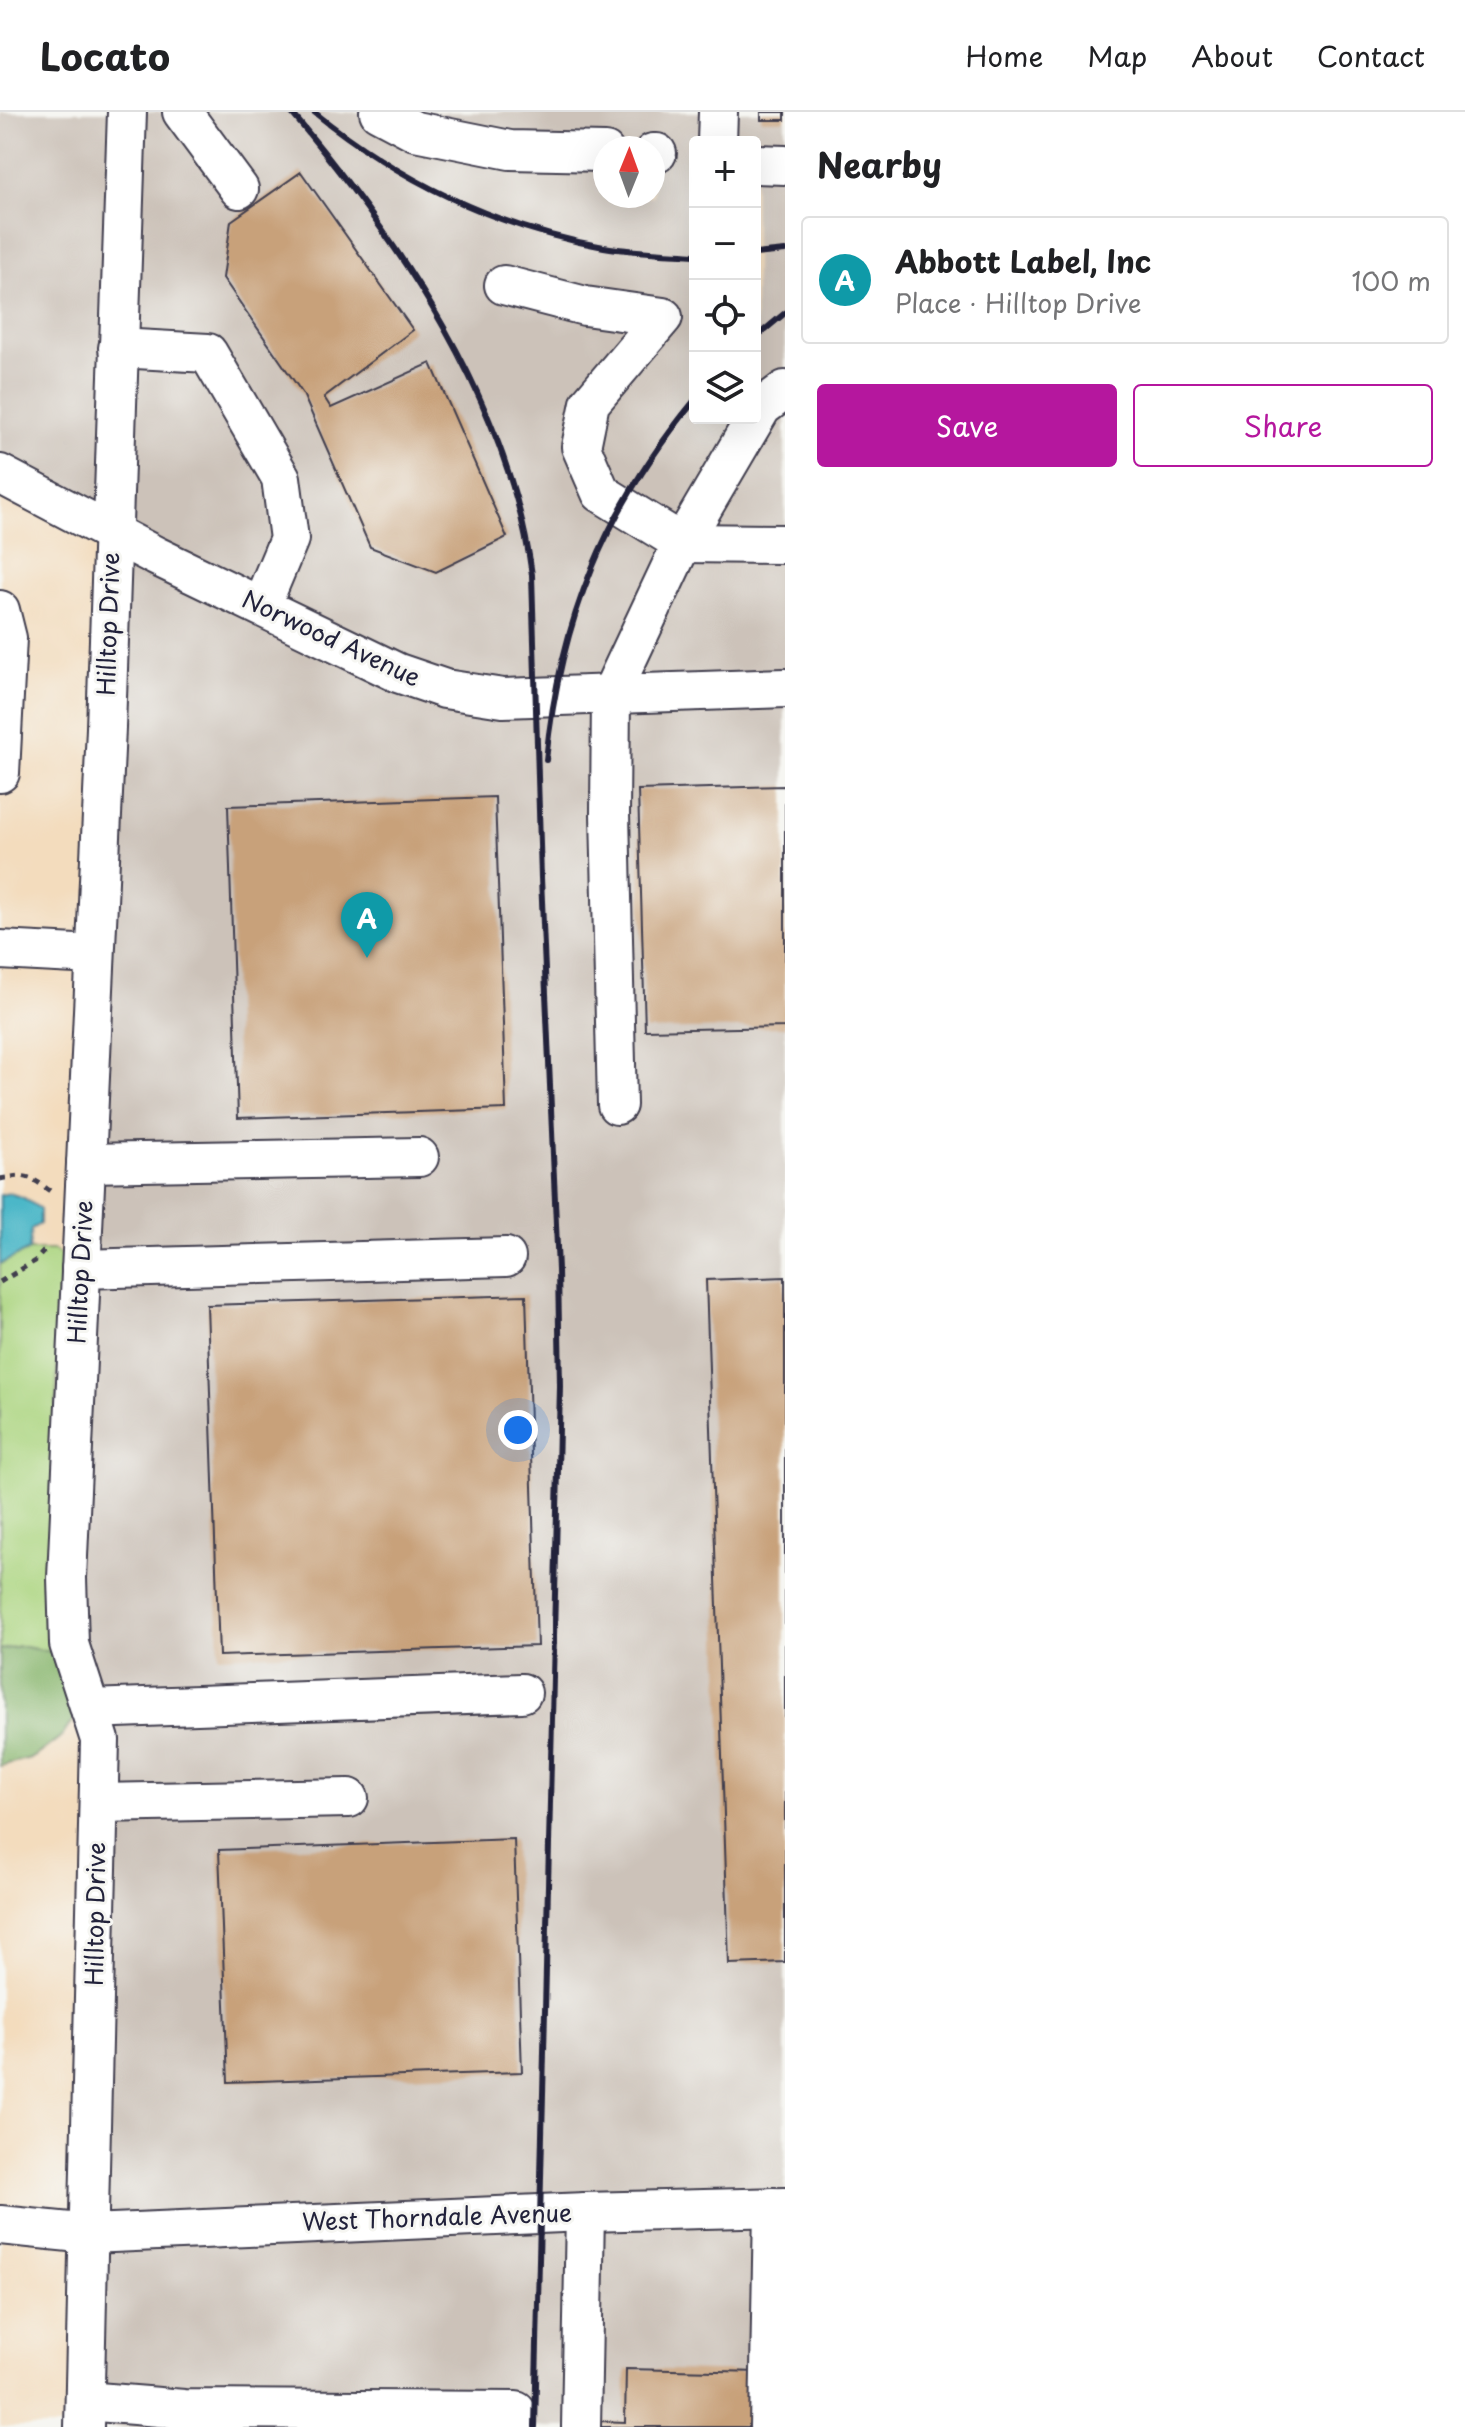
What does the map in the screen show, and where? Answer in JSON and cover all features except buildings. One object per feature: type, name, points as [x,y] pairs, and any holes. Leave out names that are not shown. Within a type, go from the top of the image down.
[{"type":"street","name":"Hilltop Drive","points":[[84,2414],[100,1740],[69,1644],[67,1578],[106,713],[127,112]]},
{"type":"street","points":[[182,112],[239,189]]},
{"type":"street","points":[[379,112],[415,131],[510,150],[593,152]]},
{"type":"street","points":[[717,136],[718,112]]},
{"type":"street","points":[[761,164],[785,165]]},
{"type":"street","points":[[504,285],[585,306],[663,317],[590,403],[581,447],[601,493],[682,543],[785,544]]},
{"type":"street","points":[[118,348],[208,353],[281,478],[289,539],[261,606]]},
{"type":"street","points":[[617,1105],[610,814],[611,694],[682,543],[762,407],[785,390]]},
{"type":"street","name":"Norwood Avenue","points":[[0,474],[111,534],[398,673],[445,689],[503,698],[785,688]]},
{"type":"street","points":[[0,610],[7,638],[0,773]]},
{"type":"street","points":[[0,950],[95,955]]},
{"type":"street","points":[[86,1163],[419,1157]]},
{"type":"street","points":[[81,1269],[506,1257]]},
{"type":"street","points":[[90,1709],[522,1693]]},
{"type":"street","points":[[99,1803],[349,1798]]},
{"type":"street","points":[[769,2427],[779,2207]]},
{"type":"street","name":"West Thorndale Avenue","points":[[0,2225],[90,2234],[585,2212],[779,2207]]},
{"type":"street","points":[[581,2427],[585,2212]]},
{"type":"street","points":[[84,2414],[184,2409],[516,2411],[516,2427]]},
{"type":"path","points":[[0,1179],[20,1175],[36,1180],[54,1194]]},
{"type":"path","points":[[0,1282],[35,1261],[47,1248]]},
{"type":"shaded area","points":[[0,112],[785,112],[785,2427],[72,2427],[99,1803],[69,1644],[111,534],[0,479]]},
{"type":"green space","points":[[29,1250],[54,1250],[61,1255],[51,1574],[66,1663],[19,1646],[0,1650],[0,1264]]},
{"type":"green space","points":[[19,1646],[52,1652],[78,1712],[63,1735],[34,1757],[0,1766],[0,1650]]},
{"type":"water","points":[[9,1193],[24,1198],[40,1209],[40,1224],[31,1229],[29,1250],[0,1264],[0,1195]]},
{"type":"railway","points":[[291,112],[372,215],[410,270],[475,387],[500,448],[520,511],[532,575],[560,1386],[535,2427]]},
{"type":"railway","points":[[314,112],[346,137],[414,180],[487,214],[564,239],[604,247],[689,255]]},
{"type":"railway","points":[[761,253],[785,251]]},
{"type":"railway","points":[[761,333],[785,313]]},
{"type":"railway","points":[[546,760],[563,660],[592,568],[636,483],[689,408]]},
{"type":"place","name":"Abbott Label, Inc","points":[[367,958]]}]
